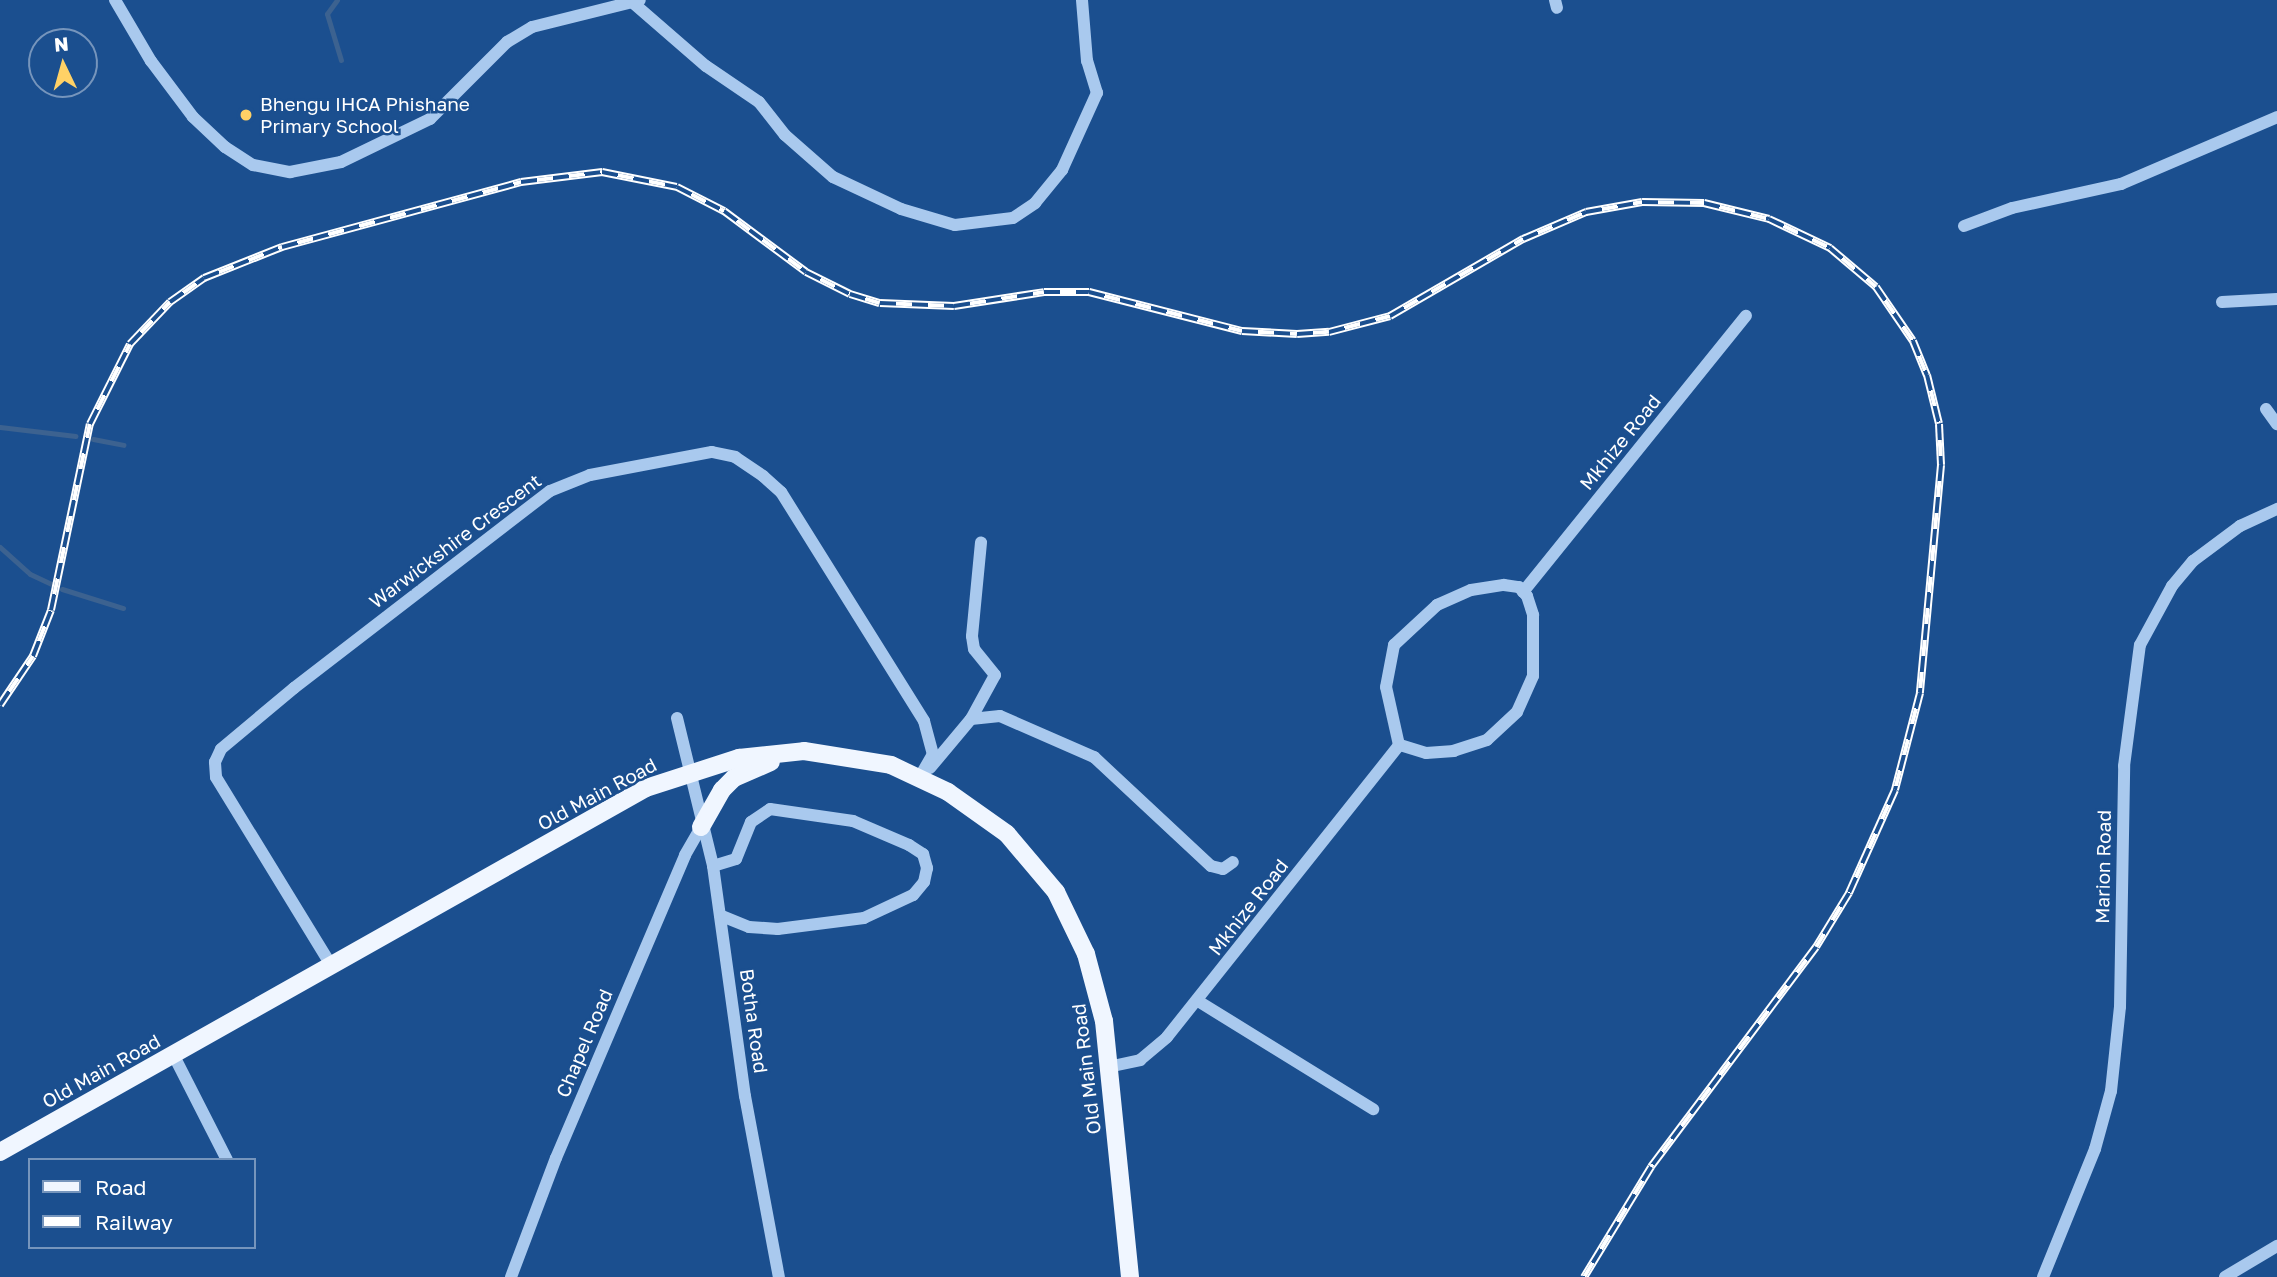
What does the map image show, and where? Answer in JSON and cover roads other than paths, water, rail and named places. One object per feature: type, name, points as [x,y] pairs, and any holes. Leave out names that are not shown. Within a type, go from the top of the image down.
[{"type":"main road","name":"Old Main Road","points":[[0,1152],[646,788],[688,772],[738,758],[804,751],[880,762],[920,778],[1007,834],[1056,892],[1075,925],[1094,978],[1108,1068],[1130,1277]]},
{"type":"main road","points":[[701,827],[722,790],[734,778],[804,751]]},
{"type":"street","points":[[115,0],[151,61],[193,117],[225,147],[253,165],[290,172],[341,162],[430,119],[507,42],[532,27],[580,13],[638,1],[706,66],[759,102],[785,135],[833,177],[901,209],[956,225],[1013,218],[1035,203],[1062,170],[1097,93],[1087,61],[1082,0]]},
{"type":"street","points":[[1964,226],[2012,208],[2121,184],[2277,117]]},
{"type":"street","points":[[2222,302],[2277,299]]},
{"type":"street","name":"Mkhize Road","points":[[1523,592],[1746,316]]},
{"type":"street","points":[[2266,409],[2277,424]]},
{"type":"street","name":"Warwickshire Crescent","points":[[331,965],[216,777],[215,762],[221,749],[294,688],[550,491],[590,475],[712,452],[735,457],[772,484],[924,721],[933,754],[920,778]]},
{"type":"street","name":"Marion Road","points":[[2043,1277],[2095,1149],[2111,1091],[2120,1007],[2124,766],[2140,645],[2172,586],[2193,561],[2240,526],[2277,509]]},
{"type":"street","points":[[920,778],[971,719],[995,675],[974,649],[972,636],[981,542]]},
{"type":"street","points":[[1504,585],[1523,592],[1533,615],[1534,663],[1533,676],[1517,712],[1488,740],[1454,751],[1426,753],[1399,745],[1387,687],[1394,645],[1437,605],[1471,590],[1504,585]]},
{"type":"street","points":[[971,719],[1000,716],[1094,757],[1211,866],[1223,869],[1233,862]]},
{"type":"street","name":"Botha Road","points":[[677,718],[701,827],[713,866],[745,1096],[779,1277]]},
{"type":"street","name":"Mkhize Road","points":[[1108,1068],[1140,1060],[1167,1037],[1399,745]]},
{"type":"street","points":[[713,866],[736,859],[751,822],[770,809],[853,821],[909,845],[923,854],[927,868],[924,882],[913,895],[864,918],[778,929],[749,927],[720,915]]},
{"type":"street","name":"Chapel Road","points":[[511,1277],[567,1132],[701,827]]},
{"type":"street","points":[[1198,1001],[1373,1109]]},
{"type":"street","points":[[173,1055],[226,1158]]},
{"type":"street","points":[[2225,1277],[2277,1246]]},
{"type":"waterway","points":[[337,0],[327,14],[341,60]]},
{"type":"waterway","points":[[0,427],[75,436]]},
{"type":"waterway","points":[[93,439],[123,445]]},
{"type":"waterway","points":[[0,547],[30,574],[51,584]]},
{"type":"waterway","points":[[62,589],[123,608]]},
{"type":"railway","points":[[0,705],[33,656],[51,610],[90,424],[130,344],[170,302],[204,278],[282,247],[521,182],[602,172],[677,187],[724,211],[806,272],[850,294],[880,303],[954,306],[1044,292],[1089,292],[1242,331],[1297,334],[1329,332],[1390,316],[1523,239],[1586,212],[1642,202],[1704,203],[1769,219],[1830,248],[1876,287],[1913,341],[1927,375],[1939,424],[1941,465],[1920,693],[1895,790],[1849,893],[1816,947],[1651,1167],[1584,1277]]},
{"type":"place","name":"Bhengu IHCA Phishane Primary School","points":[[246,115]]}]
